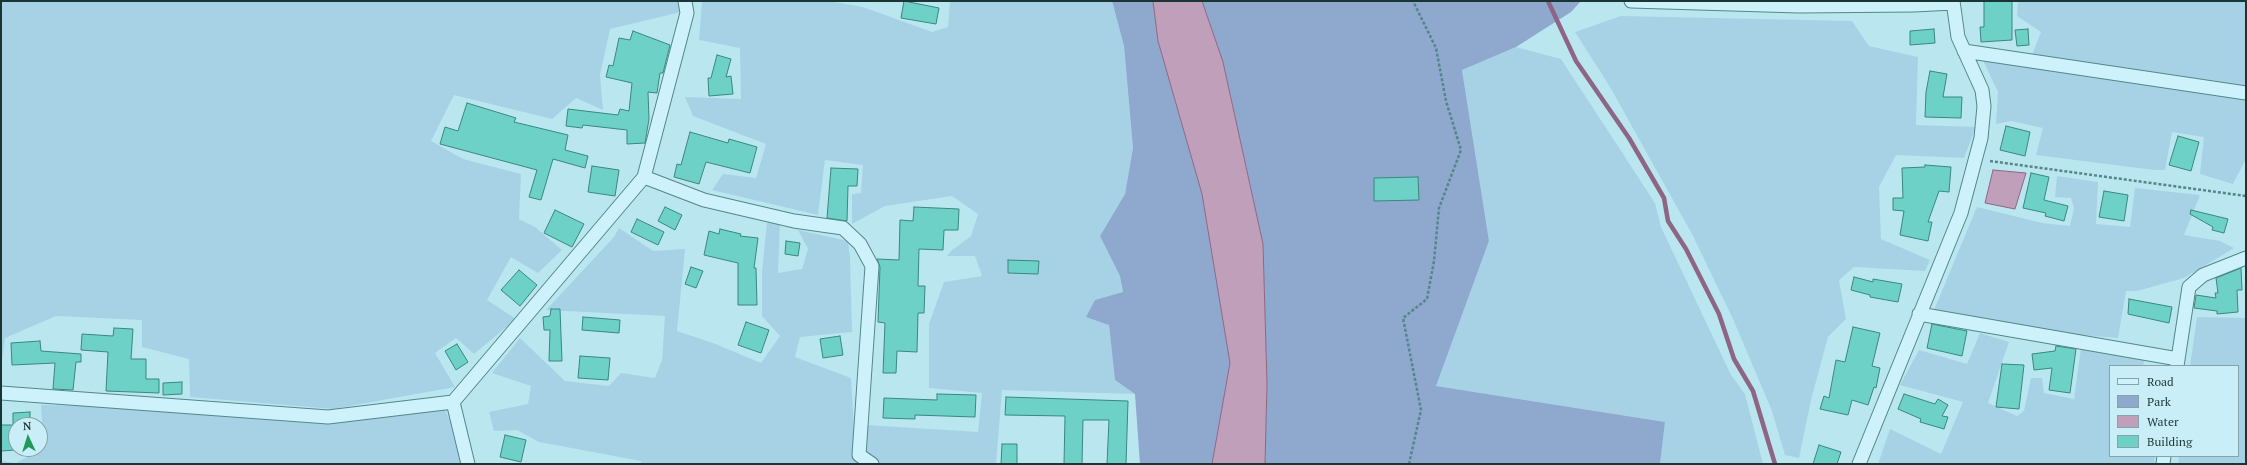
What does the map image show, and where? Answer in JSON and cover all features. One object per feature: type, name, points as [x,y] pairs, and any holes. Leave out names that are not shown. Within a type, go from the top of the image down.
[{"type":"street","points":[[1,393],[328,417],[453,402],[644,177],[687,13],[685,1]]},
{"type":"street","points":[[1631,1],[1799,6],[1953,2],[1958,37],[1982,90],[1984,106],[1981,138],[1961,213],[1859,464]]},
{"type":"street","points":[[1964,51],[2246,93]]},
{"type":"street","points":[[644,177],[704,200],[794,220],[843,228],[860,244],[872,266],[859,455],[872,464]]},
{"type":"street","points":[[1919,314],[2178,363],[2189,287],[2203,275],[2246,258]]},
{"type":"street","points":[[453,402],[468,464]]},
{"type":"path","points":[[1409,464],[1421,410],[1403,318],[1427,299],[1434,261],[1440,208],[1461,150],[1446,101],[1436,48],[1413,1]]},
{"type":"path","points":[[1975,158],[2246,196]]},
{"type":"shaded area","points":[[1,1],[679,1],[681,12],[610,29],[600,75],[603,110],[576,98],[552,119],[454,95],[431,141],[463,159],[521,174],[519,219],[535,227],[562,250],[538,273],[511,257],[487,300],[516,319],[474,354],[456,338],[435,353],[455,387],[333,409],[190,397],[189,359],[142,347],[142,320],[56,316],[5,338],[1,369]]},
{"type":"shaded area","points":[[702,1],[829,1],[863,7],[932,32],[948,27],[950,1],[1112,1],[1124,46],[1133,148],[1125,194],[1100,236],[1120,276],[1123,293],[1095,300],[1109,325],[1115,380],[1135,394],[1002,390],[996,464],[876,463],[866,453],[866,425],[978,432],[982,393],[929,388],[929,324],[944,282],[982,276],[975,256],[947,256],[951,251],[971,236],[978,214],[952,196],[885,206],[852,224],[852,194],[861,193],[863,165],[825,160],[818,215],[712,190],[723,174],[756,178],[766,144],[693,116],[685,97],[741,99],[740,48],[699,40]]},
{"type":"shaded area","points":[[2018,1],[2246,1],[2246,159],[2233,184],[2200,174],[2204,137],[2172,132],[2165,170],[2154,170],[2036,155],[2043,128],[2011,121],[1996,124],[1998,92],[1979,52],[2030,60],[2041,32],[2017,16]]},
{"type":"shaded area","points":[[1621,16],[1852,21],[1869,46],[1918,57],[1916,125],[1976,127],[1964,158],[1896,155],[1879,187],[1881,239],[1930,260],[1925,271],[1854,267],[1839,280],[1846,319],[1828,337],[1811,400],[1799,458],[1785,455],[1772,411],[1733,319],[1692,234],[1610,87],[1575,32]]},
{"type":"shaded area","points":[[1516,47],[1561,59],[1655,203],[1661,227],[1731,375],[1745,394],[1763,464],[1660,464],[1665,422],[1436,386],[1489,241],[1462,70]]},
{"type":"shaded area","points":[[2057,176],[2098,182],[2096,224],[2130,227],[2135,188],[2200,195],[2184,235],[2220,241],[2234,248],[2184,278],[2137,291],[2126,291],[2118,338],[2080,335],[1934,310],[1977,207],[2042,223],[2070,226],[2074,208],[2071,198],[2055,197]]},
{"type":"shaded area","points":[[767,223],[780,223],[778,273],[802,269],[808,249],[798,230],[848,241],[850,258],[852,332],[800,337],[795,357],[851,378],[856,464],[641,464],[641,461],[539,442],[517,430],[494,431],[489,412],[528,404],[531,386],[492,373],[520,338],[565,381],[609,386],[621,373],[655,378],[662,360],[665,316],[546,310],[614,237],[619,228],[653,251],[685,249],[677,331],[713,343],[761,363],[780,336],[762,316],[762,272]]},
{"type":"shaded area","points":[[2197,317],[2246,318],[2246,464],[2178,464],[2179,457],[2239,457],[2239,365],[2190,365]]},
{"type":"shaded area","points":[[1980,333],[2009,342],[1988,403],[2017,416],[2024,411],[2031,378],[2042,378],[2044,393],[2074,399],[2081,348],[2145,357],[2143,365],[2109,365],[2109,457],[2155,457],[2154,464],[1878,464],[1890,429],[1941,454],[1963,402],[1900,385],[1919,350],[1967,364]]},
{"type":"shaded area","points":[[41,405],[111,406],[306,423],[385,416],[444,407],[462,449],[462,464],[1,464],[1,461],[16,463],[27,457],[48,457],[48,417],[42,417]]},
{"type":"green space","points":[[1112,1],[1153,1],[1158,41],[1202,194],[1230,363],[1212,464],[1140,464],[1135,394],[1115,380],[1109,325],[1086,317],[1095,300],[1123,292],[1120,276],[1100,236],[1125,194],[1133,148],[1124,46]]},
{"type":"green space","points":[[1202,1],[1581,1],[1571,12],[1516,47],[1462,70],[1489,241],[1436,386],[1665,422],[1660,464],[1265,464],[1267,384],[1263,244],[1223,62]]},
{"type":"water","points":[[1153,1],[1202,1],[1223,62],[1263,244],[1267,384],[1265,464],[1212,464],[1230,363],[1202,194],[1158,41]]},
{"type":"water","points":[[1993,170],[2026,173],[2015,209],[1985,203]]},
{"type":"building","points":[[904,1],[939,8],[936,24],[901,18]]},
{"type":"building","points":[[1984,1],[2012,1],[2012,40],[1981,42],[1980,27],[1984,27]]},
{"type":"building","points":[[1934,29],[1935,43],[1910,45],[1910,31]]},
{"type":"building","points":[[2028,29],[2029,45],[2017,46],[2015,30]]},
{"type":"building","points":[[633,31],[670,45],[663,73],[660,73],[657,93],[648,92],[649,119],[645,143],[627,144],[627,130],[583,125],[582,128],[566,126],[568,109],[618,115],[620,109],[629,111],[632,83],[606,77],[609,65],[613,66],[619,38],[630,40]]},
{"type":"building","points":[[717,55],[731,59],[726,77],[731,76],[733,94],[709,96],[708,78],[711,78]]},
{"type":"building","points":[[1930,71],[1947,74],[1943,97],[1962,97],[1961,118],[1925,117],[1926,92]]},
{"type":"building","points":[[467,103],[516,118],[514,122],[568,135],[565,150],[588,156],[585,168],[553,159],[541,200],[529,197],[537,170],[440,144],[445,127],[458,131]]},
{"type":"building","points":[[2006,126],[2030,132],[2025,156],[2000,150]]},
{"type":"building","points":[[690,132],[728,143],[729,139],[757,147],[750,173],[706,162],[699,184],[674,177],[677,164],[681,165]]},
{"type":"building","points":[[2178,136],[2199,142],[2191,171],[2169,165]]},
{"type":"building","points":[[1925,165],[1951,167],[1949,192],[1939,191],[1928,222],[1932,222],[1928,241],[1900,235],[1904,211],[1893,210],[1893,198],[1903,198],[1902,168],[1925,167]]},
{"type":"building","points":[[592,166],[619,170],[615,196],[588,192]]},
{"type":"building","points":[[831,168],[858,169],[857,186],[848,186],[847,221],[827,218]]},
{"type":"building","points":[[2031,173],[2049,177],[2044,200],[2068,206],[2064,221],[2045,216],[2046,213],[2023,208]]},
{"type":"building","points":[[1418,177],[1419,200],[1374,201],[1374,178]]},
{"type":"building","points":[[2104,191],[2128,195],[2124,221],[2099,217]]},
{"type":"building","points":[[665,207],[682,215],[675,230],[658,221]]},
{"type":"building","points":[[914,207],[959,209],[958,230],[944,230],[943,250],[919,249],[918,286],[925,286],[924,313],[918,313],[917,352],[897,351],[896,373],[883,373],[885,323],[878,322],[880,267],[877,259],[899,260],[900,220],[913,221]]},
{"type":"building","points":[[555,210],[584,224],[572,247],[544,233]]},
{"type":"building","points":[[2191,210],[2228,219],[2224,233],[2212,230],[2213,227],[2190,214]]},
{"type":"building","points":[[637,219],[664,232],[658,245],[631,232]]},
{"type":"building","points":[[720,229],[741,234],[740,236],[758,238],[754,268],[756,268],[757,305],[738,305],[738,263],[704,255],[709,231],[719,234]]},
{"type":"building","points":[[786,241],[800,243],[798,256],[785,254]]},
{"type":"building","points":[[1008,260],[1039,261],[1038,274],[1008,273]]},
{"type":"building","points":[[691,267],[703,271],[696,288],[685,284]]},
{"type":"building","points":[[2241,268],[2242,290],[2237,290],[2238,312],[2217,314],[2217,311],[2194,308],[2196,295],[2216,298],[2215,293],[2218,293],[2216,278]]},
{"type":"building","points":[[519,270],[537,285],[520,306],[501,290]]},
{"type":"building","points":[[1854,277],[1873,282],[1873,279],[1902,284],[1898,302],[1870,297],[1870,295],[1851,290]]},
{"type":"building","points":[[2129,299],[2172,307],[2169,323],[2128,314]]},
{"type":"building","points":[[551,309],[560,309],[562,361],[549,361],[550,330],[544,330],[543,317],[550,316]]},
{"type":"building","points":[[583,317],[620,320],[619,333],[582,330]]},
{"type":"building","points":[[746,322],[769,330],[761,353],[738,345]]},
{"type":"building","points":[[1932,324],[1967,331],[1962,356],[1927,348]]},
{"type":"building","points":[[1853,327],[1880,333],[1872,366],[1880,368],[1876,388],[1874,387],[1868,405],[1852,400],[1848,415],[1820,409],[1824,396],[1829,398],[1836,360],[1845,362]]},
{"type":"building","points":[[114,328],[133,329],[131,359],[146,359],[146,379],[159,379],[159,393],[106,391],[108,352],[81,350],[82,334],[113,336]]},
{"type":"building","points":[[840,336],[843,355],[823,358],[820,339]]},
{"type":"building","points":[[40,341],[41,351],[81,354],[81,362],[76,362],[73,390],[53,389],[55,363],[12,365],[11,343]]},
{"type":"building","points":[[457,344],[468,362],[456,370],[445,351]]},
{"type":"building","points":[[2056,346],[2076,349],[2070,393],[2049,390],[2052,368],[2034,370],[2032,354],[2055,351]]},
{"type":"building","points":[[580,356],[610,358],[608,380],[578,378]]},
{"type":"building","points":[[2002,364],[2024,365],[2019,409],[1996,407]]},
{"type":"building","points":[[182,382],[182,394],[163,395],[163,383]]},
{"type":"building","points":[[937,394],[976,395],[975,417],[915,415],[915,419],[883,418],[884,398],[937,400]]},
{"type":"building","points":[[1904,394],[1935,404],[1938,399],[1948,405],[1942,416],[1948,417],[1944,429],[1920,422],[1921,419],[1898,409]]},
{"type":"building","points":[[1006,397],[1128,401],[1126,464],[1107,464],[1109,420],[1083,420],[1082,464],[1064,464],[1065,416],[1005,415]]},
{"type":"building","points":[[30,412],[30,417],[13,417],[13,413]]},
{"type":"building","points":[[1,425],[8,425],[8,451],[1,451]]},
{"type":"building","points":[[505,435],[526,440],[521,462],[500,457]]},
{"type":"building","points":[[1002,444],[1017,444],[1017,464],[1001,464]]},
{"type":"building","points":[[1819,445],[1841,452],[1837,464],[1813,464]]},
{"type":"waterway","points":[[1548,1],[1576,61],[1629,138],[1664,198],[1668,221],[1686,249],[1719,314],[1734,359],[1753,391],[1775,464]]}]
